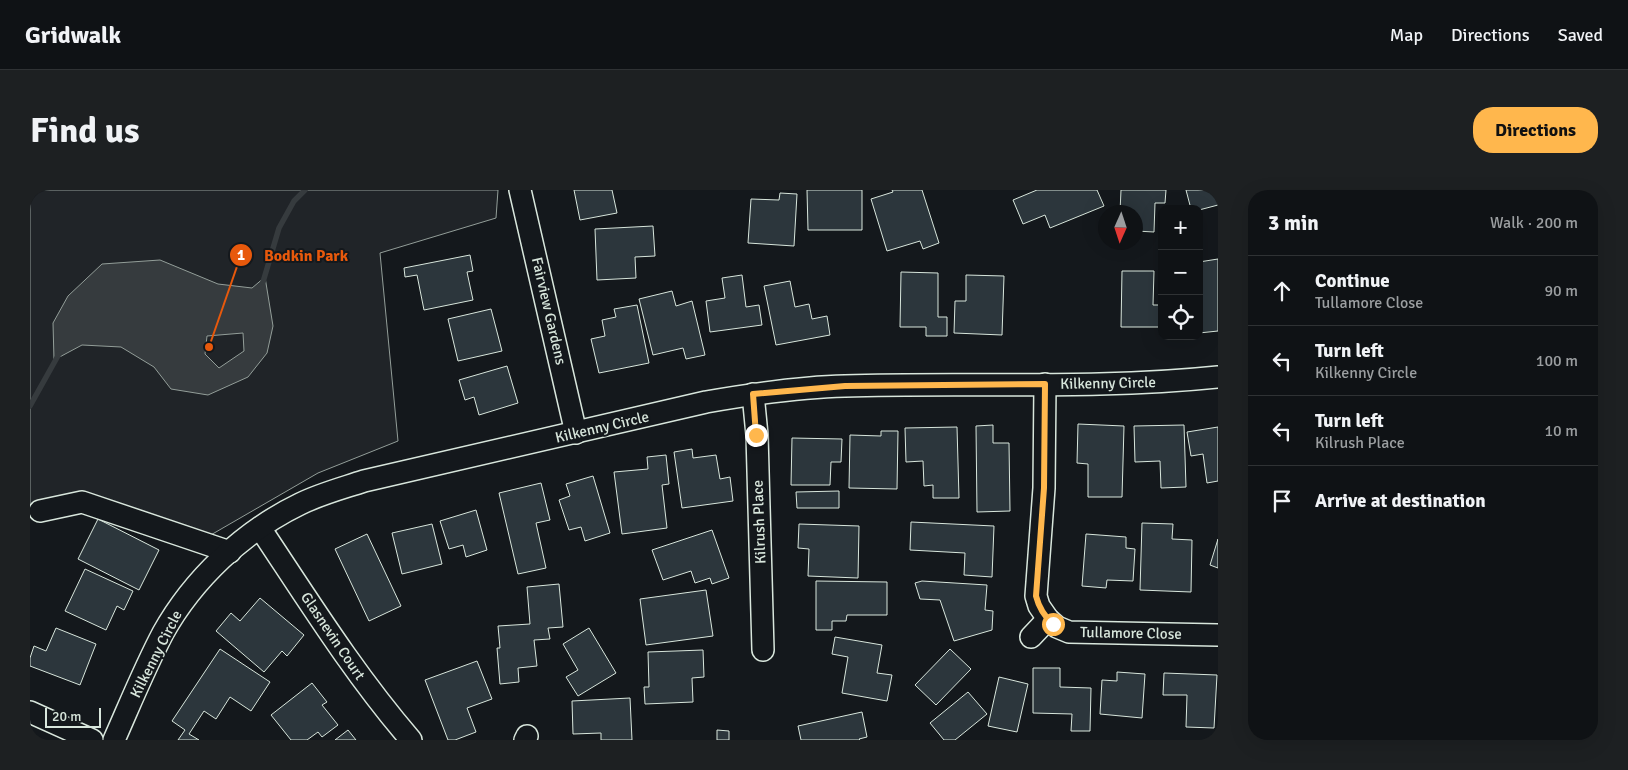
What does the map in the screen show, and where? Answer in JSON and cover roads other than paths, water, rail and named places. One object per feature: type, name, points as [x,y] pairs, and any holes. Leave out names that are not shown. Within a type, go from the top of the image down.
[{"type":"street","name":"Fairview Gardens","points":[[520,190],[576,433]]},
{"type":"street","name":"Kilkenny Circle","points":[[114,740],[154,652],[174,616],[184,600],[207,574],[230,552],[260,528],[300,504],[364,481],[706,402],[753,394],[845,386],[1170,381],[1218,377]]},
{"type":"street","points":[[1032,637],[1048,619],[1039,606],[1036,596],[1044,488],[1045,384]]},
{"type":"street","name":"Kilrush Place","points":[[753,394],[763,650]]},
{"type":"street","points":[[40,511],[82,502],[230,552]]},
{"type":"street","name":"Glasnevin Court","points":[[260,528],[360,678],[381,706],[411,740]]},
{"type":"street","name":"Tullamore Close","points":[[1048,619],[1057,627],[1069,632],[1218,635]]},
{"type":"street","points":[[30,712],[92,740]]},
{"type":"waterway","points":[[263,282],[279,228],[294,201],[305,190]]},
{"type":"waterway","points":[[30,406],[59,354]]},
{"type":"place","name":"Bodkin Park","points":[[209,347]]}]
